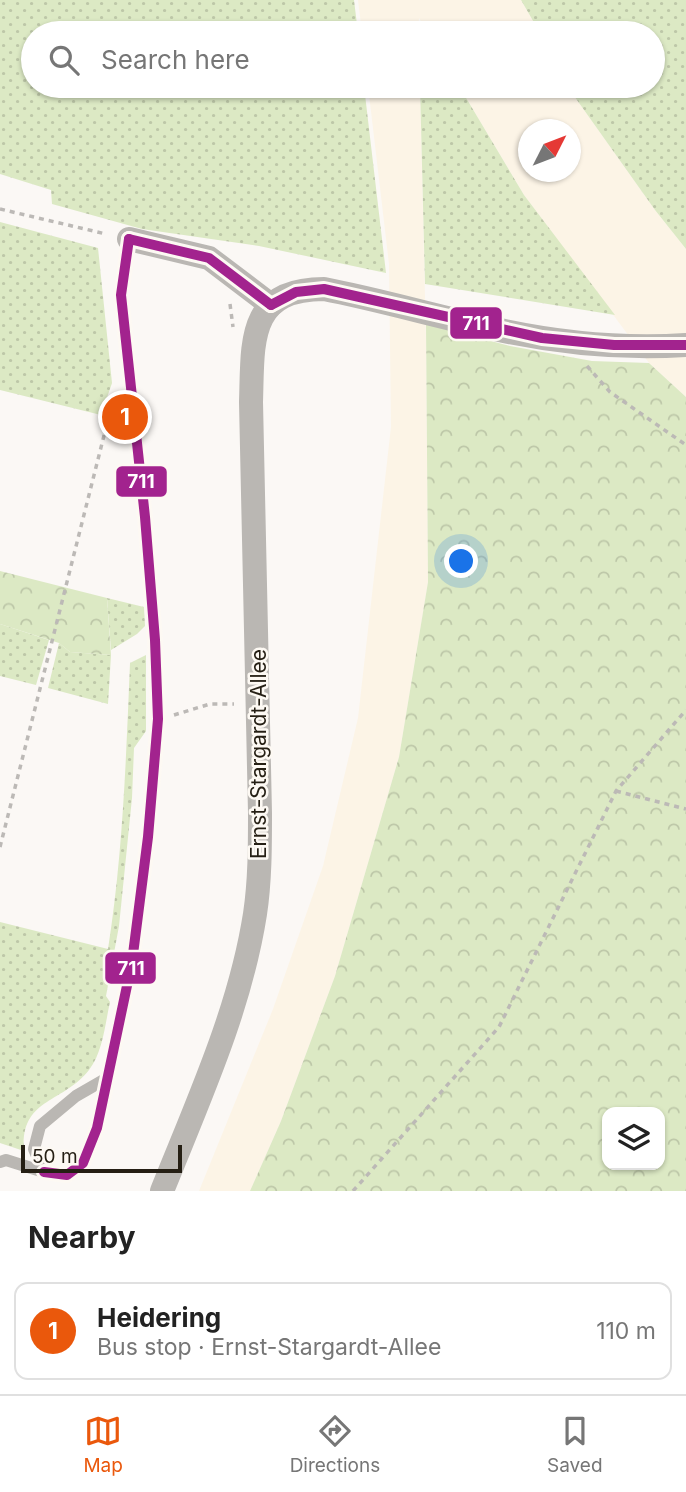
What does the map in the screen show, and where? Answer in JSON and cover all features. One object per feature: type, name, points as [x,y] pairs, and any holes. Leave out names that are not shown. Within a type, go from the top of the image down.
[{"type":"street","points":[[129,239],[209,258],[271,305],[288,293],[300,289],[324,289],[466,323],[583,344],[686,345]]},
{"type":"street","name":"Ernst-Stargardt-Allee","points":[[162,1191],[214,1061],[237,991],[255,913],[260,861],[252,390],[258,325],[271,305]]},
{"type":"lane","points":[[0,1162],[6,1160],[44,1172],[67,1175],[83,1163],[97,1128],[132,962],[148,837],[158,719],[145,517],[121,295],[129,239]]},
{"type":"lane","points":[[44,1172],[34,1149],[40,1126],[76,1096],[109,1077]]},
{"type":"path","points":[[0,209],[129,239]]},
{"type":"path","points":[[583,344],[587,366],[610,392],[686,445]]},
{"type":"path","points":[[0,847],[116,391]]},
{"type":"path","points":[[158,719],[210,704],[258,704]]},
{"type":"path","points":[[353,1191],[499,1027],[616,792],[686,710]]},
{"type":"path","points":[[616,792],[686,809]]},
{"type":"shaded area","points":[[358,0],[521,0],[533,21],[421,21],[419,18],[419,21],[361,21]]},
{"type":"shaded area","points":[[369,98],[420,98],[428,582],[399,757],[335,976],[281,1121],[250,1191],[199,1191],[273,1009],[323,866],[358,718],[391,427],[389,264]]},
{"type":"shaded area","points":[[466,98],[576,98],[686,249],[686,397],[649,363],[524,195]]},
{"type":"green space","points":[[0,0],[354,0],[357,21],[21,21],[21,98],[365,98],[386,273],[259,246],[142,229],[52,204],[51,190],[0,174]]},
{"type":"green space","points":[[521,0],[686,0],[686,249],[576,98],[665,98],[665,21],[533,21]]},
{"type":"green space","points":[[420,98],[466,98],[524,195],[615,315],[425,284]]},
{"type":"green space","points":[[0,222],[98,248],[112,383],[101,415],[0,390]]},
{"type":"green space","points":[[426,324],[510,346],[592,361],[649,363],[686,397],[686,1191],[250,1191],[281,1121],[335,976],[399,757],[428,582]]},
{"type":"green space","points":[[0,571],[107,598],[111,655],[70,652],[59,643],[0,624]]},
{"type":"green space","points":[[107,598],[144,607],[145,626],[111,650]]},
{"type":"green space","points":[[0,624],[49,640],[36,685],[0,676]]},
{"type":"green space","points":[[59,643],[70,652],[111,655],[108,704],[48,688]]},
{"type":"green space","points":[[146,655],[146,731],[134,748],[132,798],[119,926],[106,996],[110,1002],[103,1038],[89,1070],[67,1090],[45,1103],[29,1121],[24,1151],[0,1143],[0,922],[108,949],[120,842],[130,663]]},
{"type":"transit line","name":"711","points":[[129,239],[209,258],[271,305]]},
{"type":"transit line","name":"711","points":[[44,1172],[67,1175],[83,1163],[97,1128],[132,962],[148,837],[158,719],[145,517],[121,295],[129,239]]},
{"type":"transit line","name":"711","points":[[271,305],[296,292],[324,289],[542,338],[614,345],[686,345]]},
{"type":"place","name":"Heidering","points":[[125,417]]}]
